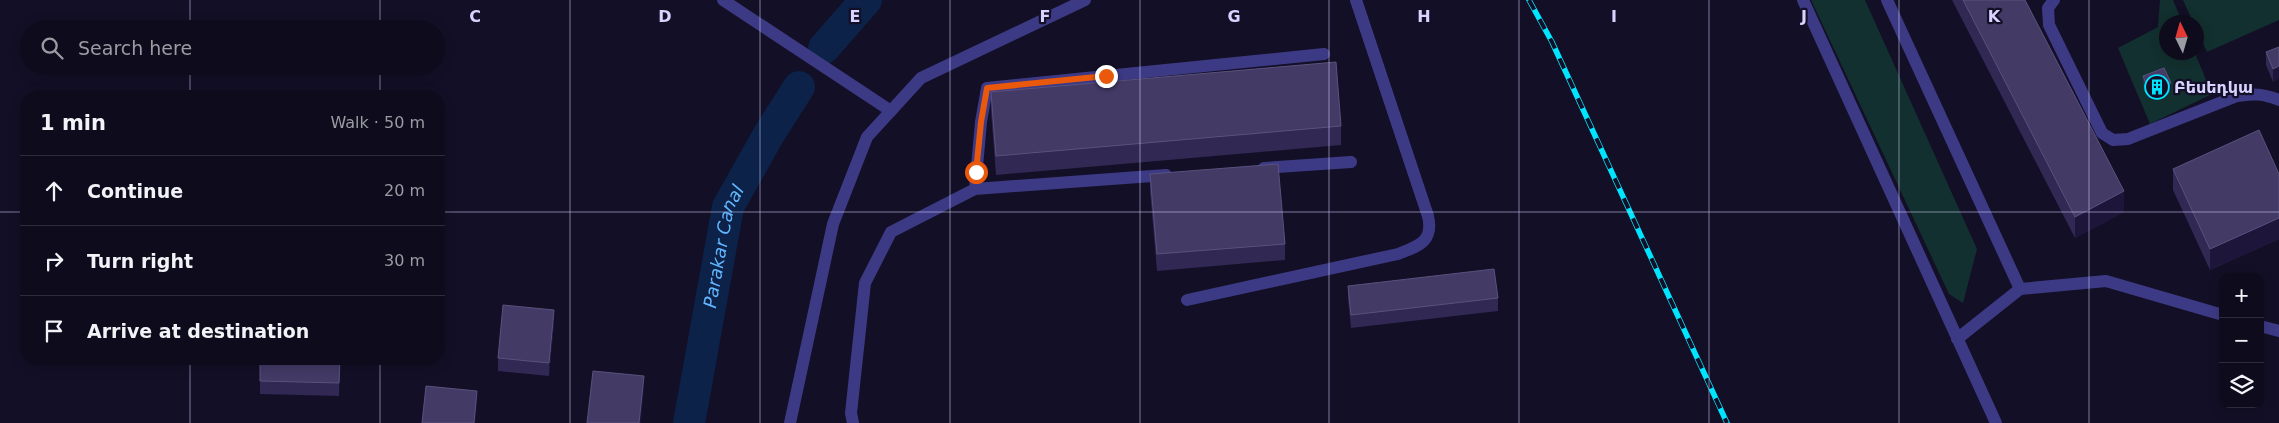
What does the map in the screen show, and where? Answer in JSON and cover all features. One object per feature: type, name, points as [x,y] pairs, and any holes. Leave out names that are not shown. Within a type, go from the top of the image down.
[{"type":"street","points":[[723,0],[890,111]]},
{"type":"street","points":[[790,423],[833,224],[867,137],[921,78],[1085,0]]},
{"type":"street","points":[[1187,300],[1398,254],[1414,248],[1430,234],[1428,216],[1356,0]]},
{"type":"street","points":[[1804,0],[1996,423]]},
{"type":"street","points":[[1887,0],[2020,289]]},
{"type":"street","points":[[2054,0],[2048,8],[2049,25],[2102,132],[2113,140],[2128,139],[2237,96],[2252,93],[2279,100]]},
{"type":"street","points":[[975,189],[981,122],[987,88],[1324,54]]},
{"type":"street","points":[[1252,169],[1351,162]]},
{"type":"street","points":[[853,423],[851,413],[865,283],[890,232],[975,189],[1183,174]]},
{"type":"street","points":[[1957,339],[2020,289],[2106,281],[2219,314]]},
{"type":"street","points":[[2264,327],[2279,331]]},
{"type":"green space","points":[[1811,0],[1865,0],[1977,249],[1963,303],[1949,294]]},
{"type":"green space","points":[[2160,0],[2173,0],[2179,15],[2159,15],[2159,60],[2198,60],[2212,94],[2150,124],[2118,48],[2158,27]]},
{"type":"green space","points":[[2183,0],[2279,0],[2279,20],[2207,52],[2204,45],[2204,15],[2190,15]]},
{"type":"building","points":[[1963,0],[2025,0],[2124,191],[2075,217]]},
{"type":"building","points":[[2279,47],[2279,66],[2273,69],[2266,52]]},
{"type":"building","points":[[1336,62],[1341,126],[996,156],[991,92]]},
{"type":"building","points":[[2164,68],[2171,83],[2149,92],[2143,76]]},
{"type":"building","points":[[2259,130],[2279,174],[2279,218],[2210,249],[2173,169]]},
{"type":"building","points":[[1278,164],[1285,244],[1157,254],[1150,174]]},
{"type":"building","points":[[1494,269],[1498,298],[1351,315],[1348,286]]},
{"type":"building","points":[[503,305],[554,310],[549,363],[498,358]]},
{"type":"building","points":[[260,365],[340,365],[339,383],[260,381]]},
{"type":"building","points":[[593,371],[644,376],[639,423],[587,423]]},
{"type":"building","points":[[426,386],[477,391],[474,423],[422,423]]},
{"type":"waterway","name":"Parakar Canal","points":[[824,48],[866,0]]},
{"type":"waterway","name":"Parakar Canal","points":[[689,423],[728,207],[769,134],[799,87]]},
{"type":"railway","points":[[1529,0],[1552,42],[1727,423]]},
{"type":"place","name":"Բեսեդկա","points":[[2157,87]]},
{"type":"route","points":[[976,172],[981,122],[987,88],[1106,76]]}]
